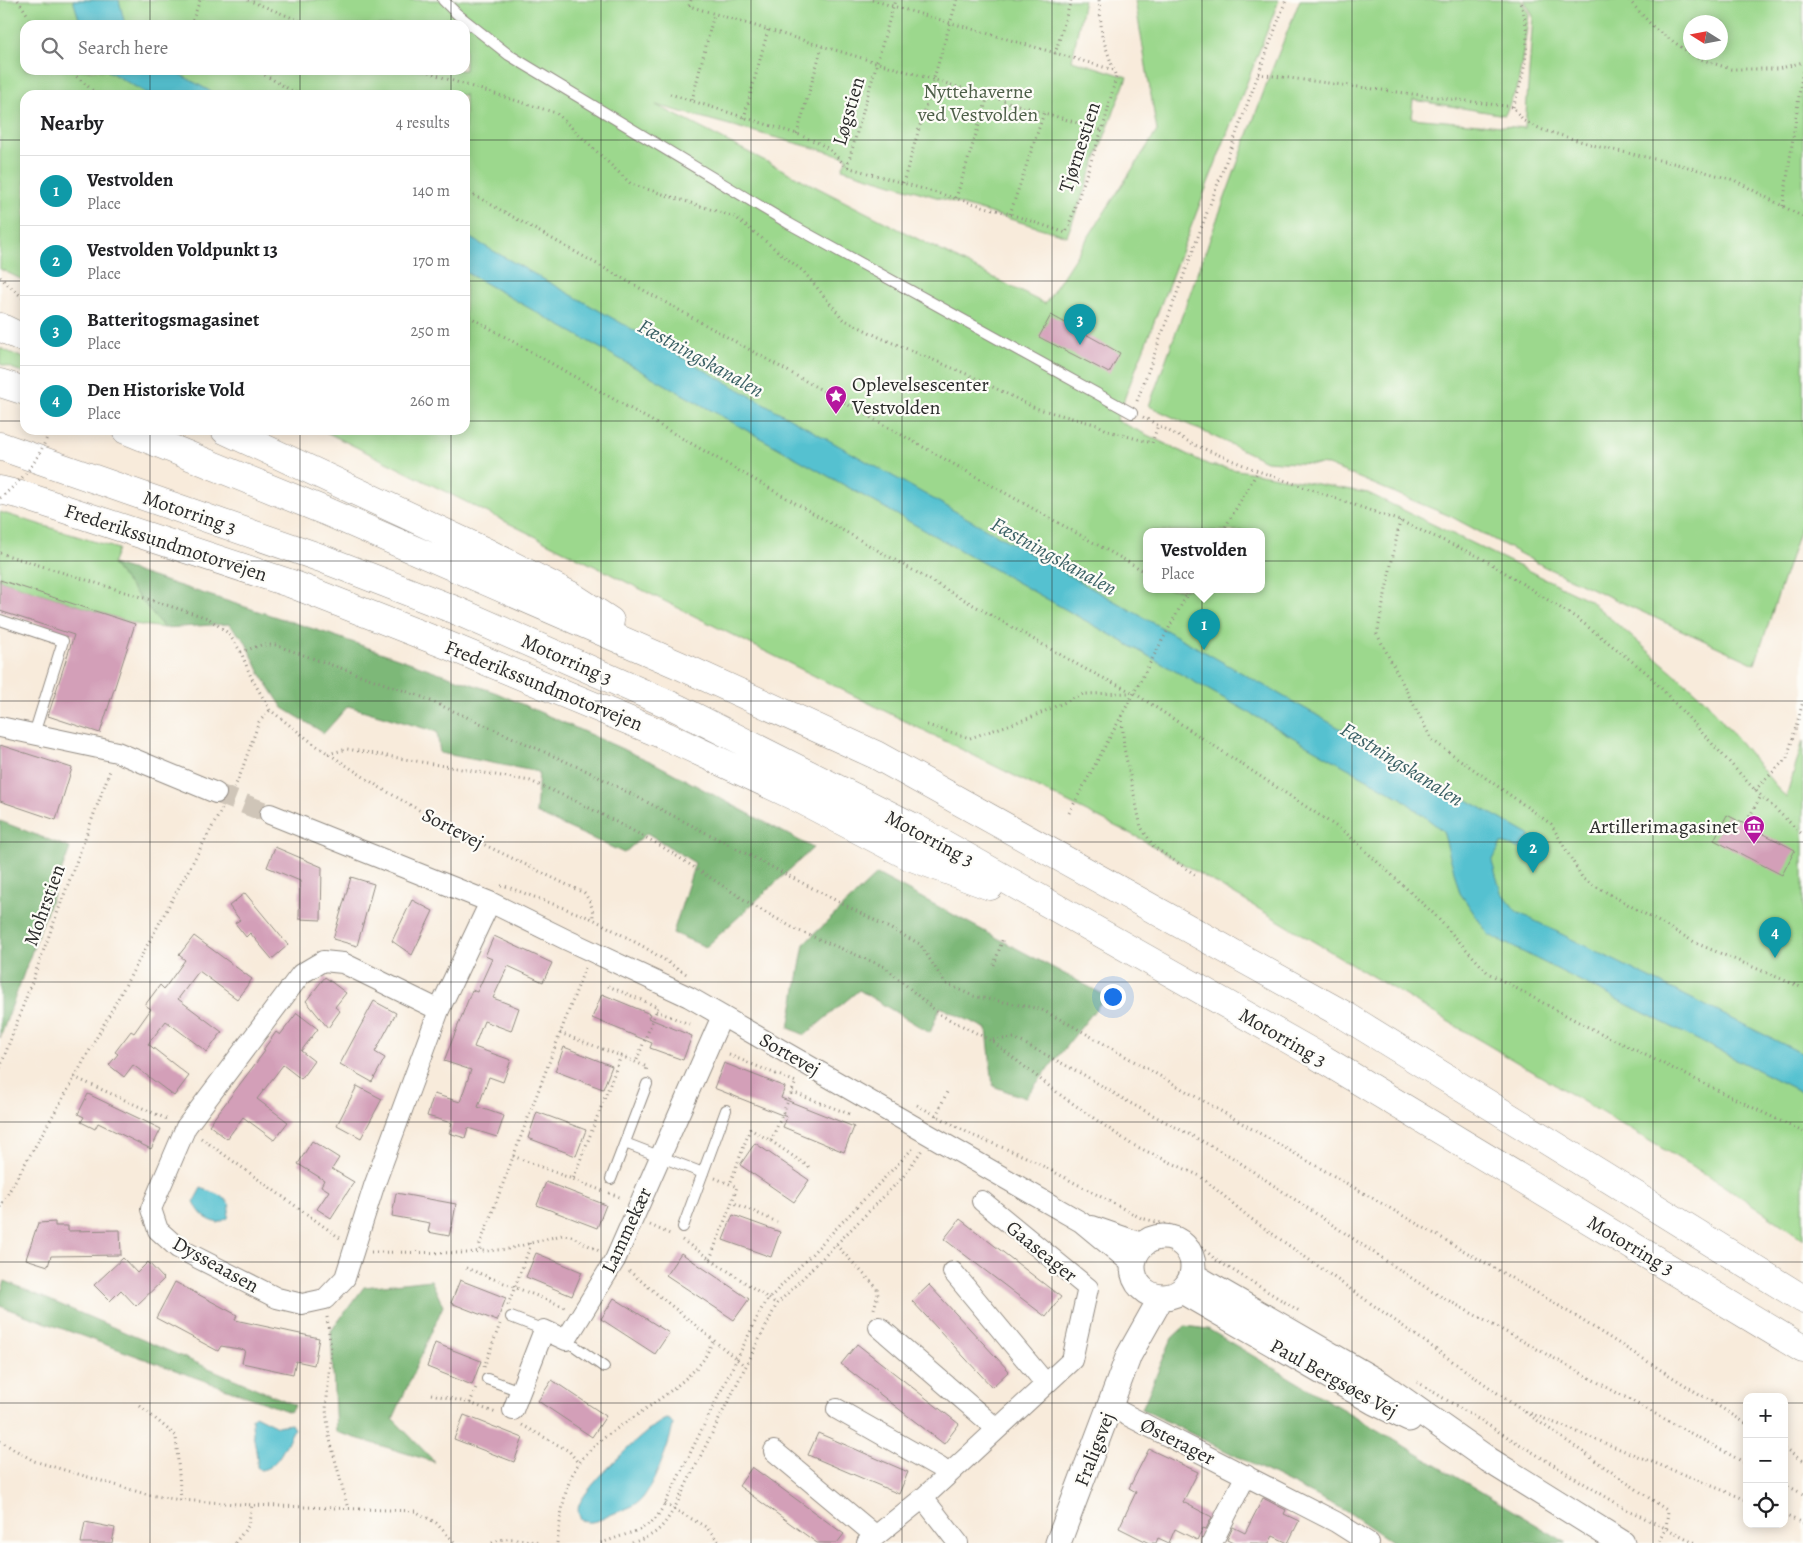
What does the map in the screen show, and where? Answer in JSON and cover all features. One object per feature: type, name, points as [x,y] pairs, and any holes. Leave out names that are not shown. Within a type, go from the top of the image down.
[{"type":"highway","points":[[0,327],[20,336]]},
{"type":"highway","points":[[0,383],[20,389]]},
{"type":"highway","points":[[138,435],[325,511],[681,666],[876,755],[1337,1011],[1803,1299]]},
{"type":"highway","points":[[236,435],[486,552],[570,595],[681,666]]},
{"type":"highway","name":"Motorring 3","points":[[0,446],[321,558],[464,614],[677,708],[917,829],[1318,1056],[1803,1349]]},
{"type":"highway","name":"Frederikssundmotorvejen","points":[[0,490],[25,496],[292,584],[447,645],[666,736],[800,799],[909,856],[1074,918]]},
{"type":"street","points":[[0,727],[117,752],[224,796]]},
{"type":"street","name":"Sortevej","points":[[270,814],[490,902],[689,997],[933,1128],[1081,1222],[1162,1283]]},
{"type":"street","points":[[326,1299],[345,1278],[374,1186],[439,1010],[490,902]]},
{"type":"street","name":"Dysseaasen","points":[[326,1299],[302,1304],[277,1298],[178,1248],[158,1230],[151,1209],[186,1127],[302,974],[322,961],[343,963],[439,1010]]},
{"type":"street","name":"Lammekær","points":[[566,1340],[615,1260],[722,1016]]},
{"type":"street","name":"Gaaseager","points":[[774,1451],[872,1540],[923,1498],[1072,1360],[1088,1288],[982,1201]]},
{"type":"street","name":"Sortevej","points":[[1081,1222],[1144,1244]]},
{"type":"street","points":[[1144,1244],[1152,1239],[1171,1238],[1187,1248],[1191,1256],[1193,1266],[1162,1283]]},
{"type":"street","name":"Fraligsvej","points":[[1058,1543],[1129,1356],[1162,1283],[1138,1250],[1144,1244]]},
{"type":"street","points":[[953,1272],[1046,1384]]},
{"type":"street","name":"Paul Bergsøes Vej","points":[[1162,1283],[1374,1402],[1489,1460],[1622,1543]]},
{"type":"street","points":[[879,1327],[997,1429]]},
{"type":"street","points":[[513,1410],[544,1330],[566,1340]]},
{"type":"street","name":"Østerager","points":[[1111,1407],[1336,1522],[1368,1543]]},
{"type":"street","points":[[837,1409],[948,1474]]},
{"type":"street","points":[[1212,1543],[1246,1475]]},
{"type":"street","points":[[923,1498],[958,1543]]},
{"type":"lane","points":[[443,0],[465,20]]},
{"type":"lane","points":[[470,24],[509,55],[788,223],[1132,413]]},
{"type":"lane","points":[[0,620],[63,642],[34,734]]},
{"type":"lane","points":[[611,1179],[647,1084]]},
{"type":"lane","points":[[682,1226],[726,1110]]},
{"type":"lane","points":[[625,1144],[703,1173]]},
{"type":"lane","points":[[511,1317],[544,1330]]},
{"type":"lane","points":[[566,1340],[604,1367]]},
{"type":"lane","points":[[487,1379],[520,1391]]},
{"type":"path","points":[[18,0],[31,20]]},
{"type":"path","points":[[193,20],[200,0]]},
{"type":"path","points":[[248,0],[298,20]]},
{"type":"path","points":[[691,0],[689,6],[714,14],[1102,130]]},
{"type":"path","points":[[872,0],[1115,70]]},
{"type":"path","name":"Løgstien","points":[[847,168],[895,0]]},
{"type":"path","points":[[903,183],[957,0]]},
{"type":"path","points":[[1055,54],[1071,0]]},
{"type":"path","points":[[1099,0],[1102,36],[1115,70]]},
{"type":"path","points":[[1286,0],[1132,413],[1158,424],[1195,445],[1258,471],[1400,521],[1482,558],[1578,619],[1647,673],[1755,790],[1803,835]]},
{"type":"path","points":[[1513,107],[1523,79],[1527,48],[1526,21],[1519,0]]},
{"type":"path","points":[[1629,0],[1655,30],[1697,58],[1731,69],[1778,69],[1803,62]]},
{"type":"path","points":[[692,100],[714,14]]},
{"type":"path","points":[[744,118],[768,30]]},
{"type":"path","points":[[797,134],[822,47]]},
{"type":"path","points":[[1783,206],[1803,69]]},
{"type":"path","name":"Tjørnestien","points":[[1010,214],[1066,233],[1102,130],[1116,77],[1115,70]]},
{"type":"path","points":[[1258,74],[1513,107],[1524,121],[1544,130],[1600,147],[1677,164],[1734,180],[1803,217]]},
{"type":"path","points":[[75,75],[92,90]]},
{"type":"path","points":[[265,75],[290,90]]},
{"type":"path","points":[[437,75],[556,113],[631,184],[734,217],[804,272],[843,319],[881,338],[969,375],[1035,408],[1098,425],[1108,431],[1152,443],[1158,424]]},
{"type":"path","points":[[670,94],[797,134],[819,143],[830,150],[847,168],[1010,214],[1044,113]]},
{"type":"path","points":[[956,199],[988,96]]},
{"type":"path","points":[[470,193],[1143,570]]},
{"type":"path","points":[[0,277],[20,295]]},
{"type":"path","points":[[470,317],[1087,670],[1134,693],[1346,833],[1433,914],[1488,973],[1582,1024],[1803,1132]]},
{"type":"path","points":[[0,498],[26,475],[37,460],[48,435]]},
{"type":"path","points":[[1225,528],[1258,471]]},
{"type":"path","points":[[1400,521],[1377,634],[1432,740],[1551,824],[1583,879],[1698,944],[1803,988]]},
{"type":"path","points":[[0,553],[208,618],[228,633],[241,652],[251,677],[270,710],[328,754],[347,749],[530,781],[576,801],[658,844],[754,906],[796,930],[885,967],[938,1014],[992,1041],[1059,1094],[1131,1144],[1200,1176],[1250,1218],[1668,1512],[1666,1528],[1658,1543]]},
{"type":"path","points":[[1069,813],[1187,594]]},
{"type":"path","points":[[241,652],[261,645],[276,645],[422,697],[587,771],[920,944],[945,984],[973,996],[1040,1009],[1071,1025],[1548,1299],[1743,1421]]},
{"type":"path","points":[[927,725],[970,738],[1032,716],[1083,694],[1134,693]]},
{"type":"path","points":[[1755,790],[1787,758],[1803,702]]},
{"type":"path","points":[[0,1207],[74,1077],[224,796],[239,778],[259,722],[270,710]]},
{"type":"path","points":[[1122,715],[1124,748],[1141,827],[1154,847],[1196,875]]},
{"type":"path","name":"Mohrstien","points":[[0,1068],[117,752]]},
{"type":"path","name":"Sortevej","points":[[328,754],[379,787],[450,828],[584,893],[593,909],[593,920],[505,886],[498,887],[490,902]]},
{"type":"path","points":[[1747,821],[1761,796]]},
{"type":"path","points":[[994,965],[1003,938]]},
{"type":"path","points":[[480,1251],[480,1244],[591,951]]},
{"type":"path","points":[[608,986],[658,1007],[636,1062]]},
{"type":"path","points":[[656,1011],[689,1024]]},
{"type":"path","points":[[560,1033],[647,1067],[642,1082],[647,1084]]},
{"type":"path","points":[[992,1041],[1014,1038],[1230,1156],[1431,1291],[1743,1462]]},
{"type":"path","points":[[729,1055],[796,1082],[771,1141]]},
{"type":"path","points":[[573,1179],[621,1056]]},
{"type":"path","points":[[74,1077],[186,1127],[354,1250],[486,1252],[562,1234],[571,1236],[615,1260],[745,1366]]},
{"type":"path","points":[[792,1092],[852,1115]]},
{"type":"path","points":[[632,1543],[651,1536],[663,1527],[674,1509],[777,1304],[902,1177],[918,1158],[933,1128],[947,1092]]},
{"type":"path","points":[[601,1543],[639,1530],[655,1520],[665,1504],[764,1304],[933,1128]]},
{"type":"path","points":[[730,1184],[750,1129],[809,1167]]},
{"type":"path","points":[[513,1156],[573,1179],[636,1211],[777,1304]]},
{"type":"path","points":[[703,1173],[737,1187],[710,1259]]},
{"type":"path","points":[[732,1202],[777,1222]]},
{"type":"path","points":[[836,1245],[877,1288],[878,1295],[874,1305],[874,1316],[879,1327]]},
{"type":"path","points":[[466,1268],[582,1314]]},
{"type":"path","points":[[326,1299],[331,1349],[326,1410],[328,1436],[348,1509]]},
{"type":"path","points":[[557,1543],[562,1506],[576,1467],[590,1449],[668,1393],[701,1363],[714,1341]]},
{"type":"path","points":[[140,1406],[176,1436],[181,1500]]},
{"type":"path","points":[[1520,1409],[1743,1498]]},
{"type":"path","points":[[0,1441],[34,1462],[150,1495],[181,1500],[416,1512],[436,1523],[455,1543]]},
{"type":"path","points":[[1788,1452],[1803,1461]]},
{"type":"path","points":[[1788,1486],[1803,1494]]},
{"type":"path","points":[[235,1543],[248,1526],[252,1504]]},
{"type":"path","points":[[665,1504],[706,1527],[720,1543]]},
{"type":"path","points":[[1788,1516],[1803,1522]]},
{"type":"path","points":[[492,1543],[515,1538],[540,1543]]},
{"type":"green space","name":"Nyttehaverne ved Vestvolden","points":[[0,0],[1084,0],[1072,60],[1127,77],[1067,236],[842,169],[847,157],[656,105],[1045,304],[1157,131],[1135,0],[1279,0],[1116,420],[1209,465],[1368,493],[1589,600],[1704,699],[1786,798],[1803,741],[1803,1239],[1722,1184],[1141,839],[332,435],[470,435],[470,90],[20,90],[20,279],[0,269]]},
{"type":"green space","points":[[1300,0],[1521,0],[1529,15],[1518,85],[1505,115],[1413,100],[1411,118],[1525,128],[1533,16],[1524,0],[1803,0],[1803,520],[1755,664],[1545,567],[1450,516],[1328,465],[1266,461],[1149,406],[1269,77]]},
{"type":"green space","points":[[0,348],[20,357],[20,371],[0,364]]},
{"type":"green space","points":[[0,512],[118,549],[112,564],[164,628],[135,624],[0,580]]},
{"type":"green space","points":[[112,564],[329,634],[497,693],[654,763],[813,848],[706,947],[673,933],[695,863],[647,833],[624,853],[536,813],[539,772],[440,753],[437,732],[348,706],[324,733],[283,708],[260,673],[245,641],[229,624],[164,628]]},
{"type":"green space","points":[[0,821],[70,848],[0,1038]]},
{"type":"green space","points":[[877,874],[1106,996],[1025,1098],[993,1086],[987,1029],[940,1007],[930,1033],[859,990],[805,1035],[789,1028],[804,944]]},
{"type":"green space","points":[[431,1280],[443,1306],[393,1419],[435,1462],[336,1432],[331,1331],[364,1287]]},
{"type":"green space","points":[[5,1281],[295,1405],[290,1412],[0,1306],[0,1294]]},
{"type":"green space","points":[[1185,1326],[1208,1329],[1567,1543],[1394,1543],[1348,1512],[1142,1409],[1172,1338]]},
{"type":"water","points":[[73,0],[119,0],[124,20],[79,20]]},
{"type":"water","points":[[115,75],[181,75],[208,90],[141,90]]},
{"type":"water","name":"Fæstningskanalen","points":[[470,238],[1531,836],[1522,849],[1501,843],[1492,862],[1501,892],[1517,912],[1803,1054],[1803,1093],[1489,935],[1460,893],[1443,831],[1401,798],[470,275]]},
{"type":"water","points":[[201,1188],[222,1196],[230,1205],[228,1218],[218,1223],[209,1220],[200,1213],[194,1201]]},
{"type":"water","points":[[255,1415],[277,1426],[291,1424],[294,1429],[277,1460],[266,1469],[260,1470],[257,1467],[252,1430],[252,1418]]},
{"type":"water","points":[[666,1419],[670,1420],[673,1424],[669,1442],[650,1488],[639,1502],[599,1520],[589,1522],[581,1520],[578,1511],[579,1505],[593,1485],[646,1432]]},
{"type":"building","points":[[1051,315],[1120,353],[1109,373],[1039,337]]},
{"type":"building","points":[[0,580],[135,624],[100,733],[48,716],[74,635],[0,611]]},
{"type":"building","points":[[0,745],[72,768],[56,820],[0,801]]},
{"type":"building","name":"Artillerimagasinet","points":[[1727,815],[1795,850],[1782,875],[1714,840]]},
{"type":"building","points":[[275,847],[322,867],[321,920],[299,919],[300,881],[267,867]]},
{"type":"building","points":[[351,877],[374,884],[357,946],[333,939]]},
{"type":"building","points":[[245,893],[288,945],[272,959],[250,933],[246,937],[235,923],[240,920],[229,906]]},
{"type":"building","points":[[412,900],[433,911],[412,955],[392,941]]},
{"type":"building","points":[[194,936],[252,979],[237,999],[199,971],[178,999],[222,1032],[207,1052],[166,1021],[148,1044],[189,1076],[174,1096],[133,1065],[124,1077],[109,1065],[118,1054],[115,1052],[131,1031],[134,1033],[151,1009],[145,1005],[160,985],[164,989],[185,960],[179,955]]},
{"type":"building","points":[[494,936],[552,963],[543,982],[508,966],[493,998],[519,1008],[511,1031],[484,1021],[474,1047],[511,1060],[503,1082],[489,1077],[478,1107],[504,1116],[497,1137],[468,1128],[465,1138],[449,1133],[452,1123],[427,1116],[434,1094],[460,1102],[471,1070],[444,1061],[472,990],[477,992],[492,959],[485,956]]},
{"type":"building","points":[[325,977],[346,993],[335,1007],[340,1011],[328,1028],[306,1001]]},
{"type":"building","points":[[602,994],[650,1014],[648,1018],[692,1036],[683,1060],[650,1048],[652,1043],[592,1018]]},
{"type":"building","points":[[374,1001],[396,1013],[375,1052],[385,1058],[372,1082],[340,1064]]},
{"type":"building","points":[[297,1013],[318,1029],[301,1051],[314,1061],[301,1079],[283,1065],[257,1099],[288,1122],[274,1140],[243,1117],[227,1139],[209,1125],[265,1051],[263,1050],[276,1032],[280,1035]]},
{"type":"building","points":[[564,1047],[612,1066],[603,1089],[555,1071]]},
{"type":"building","points":[[724,1063],[785,1087],[781,1098],[854,1127],[844,1152],[783,1127],[787,1117],[714,1088]]},
{"type":"building","points":[[357,1086],[382,1099],[361,1138],[337,1125]]},
{"type":"building","points":[[88,1094],[161,1129],[151,1149],[98,1123],[95,1129],[81,1122],[84,1117],[78,1114]]},
{"type":"building","points":[[537,1112],[586,1130],[576,1156],[528,1138]]},
{"type":"building","points":[[312,1141],[339,1158],[332,1169],[354,1182],[331,1218],[317,1209],[329,1191],[321,1186],[324,1180],[298,1164]]},
{"type":"building","points":[[755,1143],[809,1180],[794,1202],[740,1165]]},
{"type":"building","points":[[546,1182],[606,1205],[597,1228],[537,1205]]},
{"type":"building","points":[[396,1193],[456,1204],[449,1236],[428,1232],[430,1223],[392,1216]]},
{"type":"building","points":[[733,1215],[780,1232],[771,1257],[723,1240]]},
{"type":"building","points":[[960,1219],[1061,1297],[1046,1317],[944,1239]]},
{"type":"building","points":[[55,1222],[55,1226],[68,1226],[68,1231],[120,1230],[121,1255],[51,1256],[48,1266],[26,1259],[38,1223]]},
{"type":"building","points":[[536,1253],[582,1272],[572,1296],[526,1277]]},
{"type":"building","points":[[681,1253],[749,1299],[734,1320],[666,1275]]},
{"type":"building","points":[[123,1258],[137,1273],[148,1262],[164,1279],[136,1306],[121,1290],[110,1301],[94,1285]]},
{"type":"building","points":[[460,1280],[506,1298],[497,1321],[451,1303]]},
{"type":"building","points":[[175,1282],[237,1315],[235,1320],[319,1338],[314,1365],[296,1361],[293,1374],[242,1363],[245,1350],[221,1346],[218,1351],[156,1318]]},
{"type":"building","points":[[929,1285],[1009,1371],[992,1387],[912,1301]]},
{"type":"building","points":[[614,1298],[669,1333],[655,1354],[601,1319]]},
{"type":"building","points":[[435,1343],[481,1361],[472,1385],[427,1367]]},
{"type":"building","points":[[857,1344],[959,1424],[944,1444],[841,1364]]},
{"type":"building","points":[[552,1380],[606,1416],[592,1437],[538,1401]]},
{"type":"building","points":[[464,1415],[523,1438],[514,1462],[454,1439]]},
{"type":"building","points":[[818,1433],[908,1472],[899,1494],[808,1455]]},
{"type":"building","points":[[1149,1449],[1198,1472],[1183,1502],[1212,1517],[1206,1529],[1203,1528],[1197,1540],[1175,1529],[1169,1543],[1158,1538],[1156,1543],[1149,1543],[1119,1528],[1136,1492],[1129,1488]]},
{"type":"building","points":[[752,1467],[844,1534],[837,1543],[817,1543],[739,1486]]},
{"type":"building","points":[[1263,1498],[1286,1510],[1284,1514],[1299,1521],[1288,1543],[1273,1536],[1269,1543],[1233,1543],[1227,1540],[1233,1527],[1245,1533]]},
{"type":"building","points":[[85,1522],[115,1528],[112,1543],[81,1543]]},
{"type":"tunnel","points":[[216,793],[270,814]]},
{"type":"place","name":"Batteritogsmagasinet","points":[[1080,345]]},
{"type":"place","name":"Oplevelsescenter Vestvolden","points":[[836,415]]},
{"type":"place","name":"Vestvolden","points":[[1204,650]]},
{"type":"place","name":"Artillerimagasinet","points":[[1754,845]]},
{"type":"place","name":"Vestvolden Voldpunkt 13","points":[[1533,873]]},
{"type":"place","name":"Den Historiske Vold","points":[[1775,958]]}]
